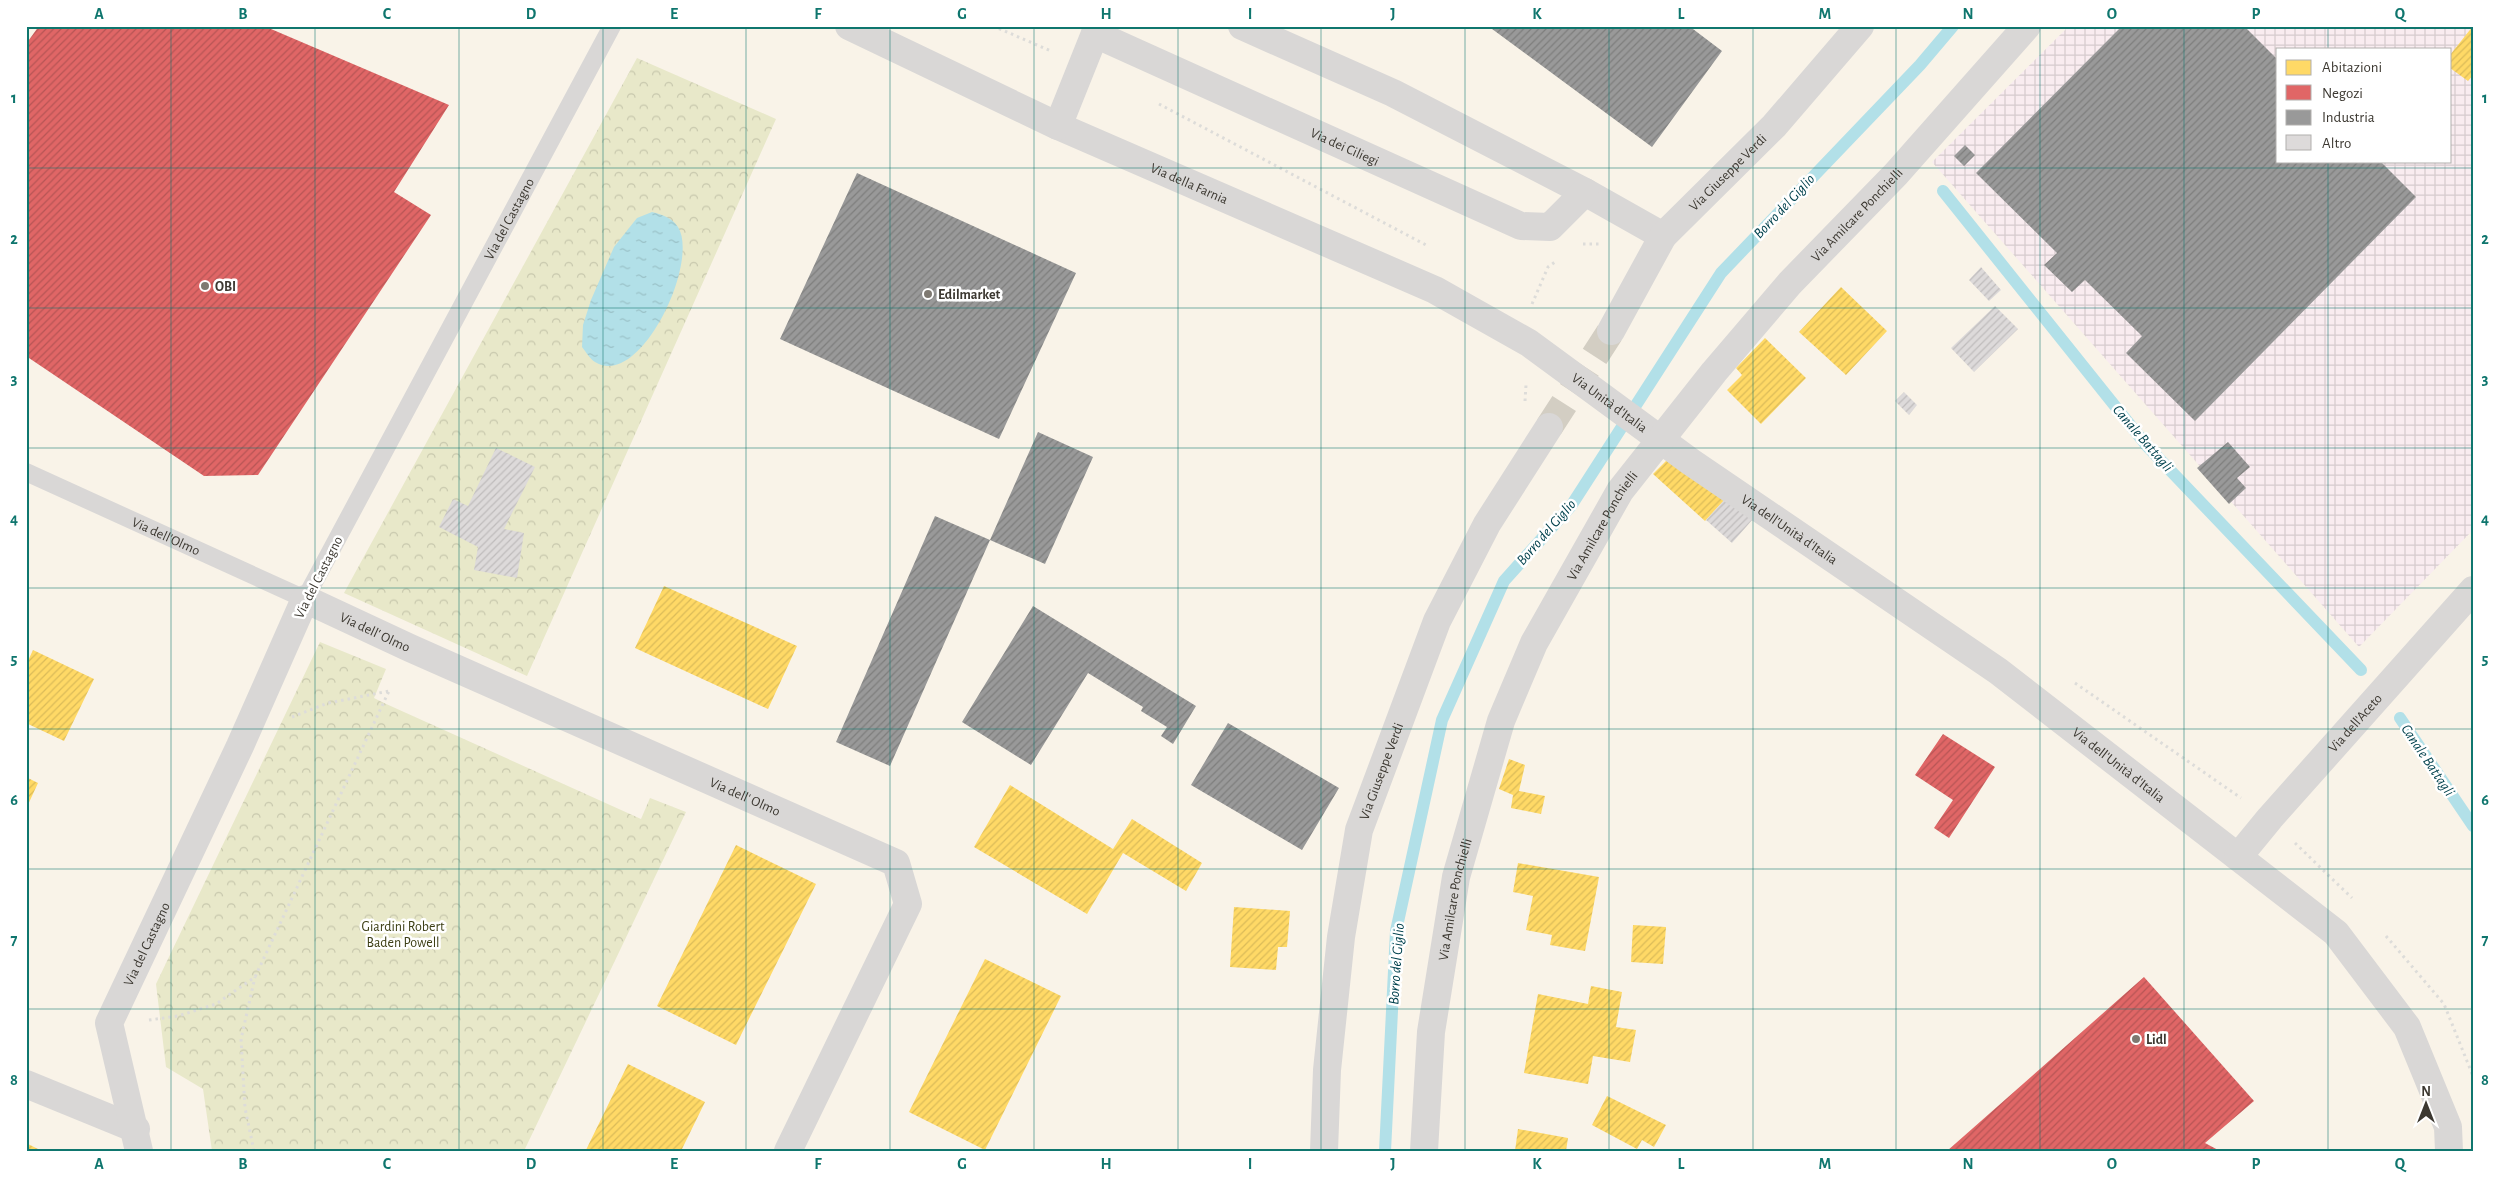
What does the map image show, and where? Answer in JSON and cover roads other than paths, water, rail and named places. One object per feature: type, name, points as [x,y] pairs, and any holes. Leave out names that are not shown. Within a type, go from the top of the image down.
[{"type":"street","name":"Via della Farnia","points":[[849,26],[1058,126],[1435,290],[1529,343]]},
{"type":"street","points":[[1242,26],[1393,94],[1586,192],[1663,236]]},
{"type":"street","name":"Via Giuseppe Verdi","points":[[1611,331],[1663,236],[1774,126],[1860,26]]},
{"type":"street","name":"Via Amilcare Ponchielli","points":[[1424,1151],[1430,1032],[1456,878],[1501,721],[1534,643],[1620,491],[1714,372],[1790,283],[1896,174],[2027,26]]},
{"type":"street","points":[[1058,126],[1097,30]]},
{"type":"street","name":"Via dei Ciliegi","points":[[1097,30],[1522,226],[1550,227],[1586,192]]},
{"type":"street","name":"Via Unità d'Italia","points":[[1529,343],[1690,462]]},
{"type":"street","name":"Via Giuseppe Verdi","points":[[1324,1151],[1327,1070],[1341,937],[1359,830],[1437,621],[1487,524],[1549,427]]},
{"type":"street","name":"Via dell'Unità d'Italia","points":[[1690,462],[1998,671],[2336,933],[2407,1027],[2448,1127],[2449,1151]]},
{"type":"street","name":"Via dell'Aceto","points":[[2238,857],[2270,818],[2473,590]]},
{"type":"street","name":"Via del Castagno","points":[[138,1140],[109,1023],[240,746],[305,599]]},
{"type":"street","name":"Via dell' Olmo","points":[[305,599],[410,648],[896,863],[908,904],[788,1151]]},
{"type":"street","points":[[26,1084],[61,1099],[138,1140]]},
{"type":"lane","name":"Via del Castagno","points":[[305,599],[612,26]]},
{"type":"lane","name":"Via dell'Olmo","points":[[26,472],[305,599]]},
{"type":"water","points":[[652,212],[673,221],[678,227],[683,244],[681,267],[673,292],[662,318],[647,341],[630,358],[612,366],[595,362],[582,347],[583,325],[591,300],[614,247],[637,218]]},
{"type":"waterway","name":"Borro del Giglio","points":[[1385,1151],[1396,931],[1442,720],[1504,581],[1571,506],[1721,273],[1920,65],[1953,26]]},
{"type":"waterway","name":"Canale Battagli","points":[[1943,191],[2147,446],[2361,670]]},
{"type":"waterway","name":"Canale Battagli","points":[[2400,718],[2473,826]]},
{"type":"tunnel","points":[[1549,427],[1611,331]]},
{"type":"place","name":"OBI","points":[[205,286]]},
{"type":"place","name":"Edilmarket","points":[[928,294]]},
{"type":"place","name":"Lidl","points":[[2136,1039]]},
{"type":"park label","name":"Giardini Robert Baden Powell","points":[[403,934]]}]
